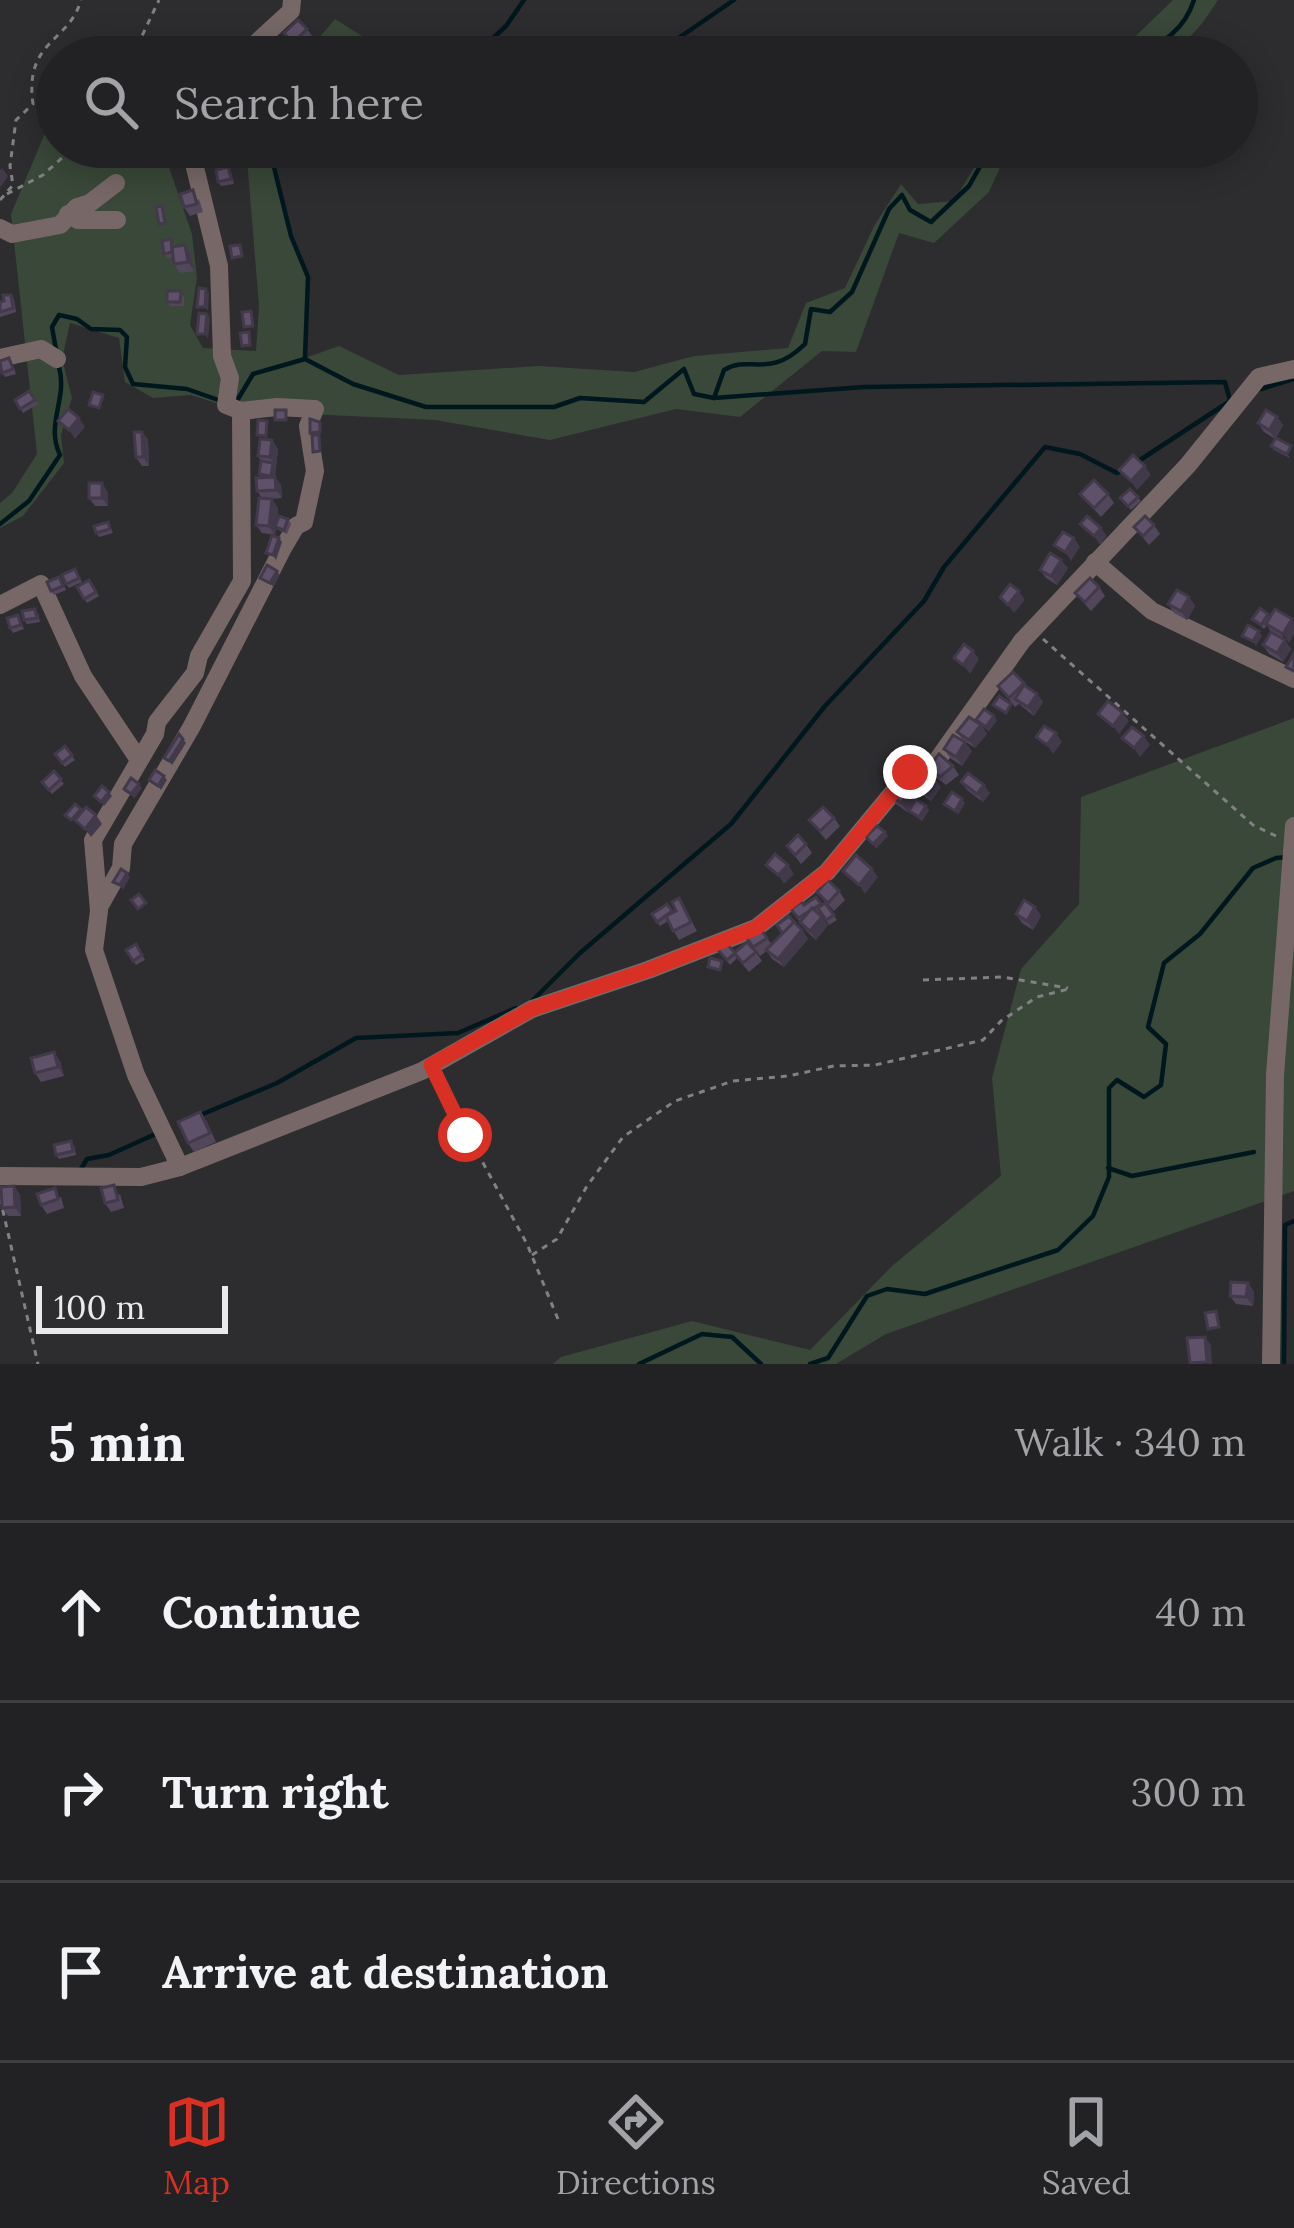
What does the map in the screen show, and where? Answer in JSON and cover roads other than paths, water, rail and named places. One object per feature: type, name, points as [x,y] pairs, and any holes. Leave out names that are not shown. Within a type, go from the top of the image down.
[{"type":"street","points":[[264,36],[291,11],[292,0]]},
{"type":"street","points":[[98,907],[121,868],[123,844],[192,726],[296,526],[304,522],[316,471],[308,426],[315,409],[277,406],[241,411],[226,405],[230,378],[222,356],[219,266],[195,168]]},
{"type":"street","points":[[64,220],[116,183]]},
{"type":"street","points":[[0,228],[12,234],[64,220],[117,220]]},
{"type":"street","points":[[0,358],[41,349],[57,359]]},
{"type":"street","points":[[0,1176],[141,1177],[180,1167],[431,1065],[532,1009],[756,928],[827,872],[910,772],[931,770],[1033,630],[1188,465],[1259,376],[1294,368]]},
{"type":"street","points":[[180,1167],[136,1075],[94,950],[98,907],[93,840],[155,734],[157,722],[195,673],[199,656],[242,581],[241,411]]},
{"type":"street","points":[[1095,562],[1152,611],[1294,679]]},
{"type":"street","points":[[0,605],[41,584],[83,676],[139,760]]},
{"type":"street","points":[[1271,1364],[1275,1075],[1292,835]]},
{"type":"waterway","points":[[495,36],[524,0]]},
{"type":"waterway","points":[[682,36],[734,0]]},
{"type":"waterway","points":[[1169,36],[1194,0]]},
{"type":"waterway","points":[[274,168],[291,236],[308,277],[305,357]]},
{"type":"waterway","points":[[235,404],[253,374],[305,359],[353,384],[426,407],[554,407],[580,398],[644,402],[684,369],[694,394],[714,398],[724,370],[781,361],[805,344],[811,309],[830,312],[852,292],[889,209],[902,195],[910,210],[931,222],[969,186],[979,168]]},
{"type":"waterway","points":[[56,350],[52,327],[59,315],[91,329],[120,330],[127,337],[125,367],[133,384],[187,389],[224,402]]},
{"type":"waterway","points":[[0,524],[29,501],[60,455],[55,433],[59,367]]},
{"type":"waterway","points":[[1261,389],[1294,379]]},
{"type":"waterway","points":[[714,398],[864,387],[1225,382],[1230,401],[1137,462]]},
{"type":"waterway","points":[[532,1001],[580,953],[731,824],[825,706],[924,601],[944,567],[1045,447],[1080,454],[1117,473],[1122,470]]},
{"type":"waterway","points":[[810,1364],[828,1358],[867,1296],[887,1289],[925,1294],[1058,1250],[1093,1216],[1109,1177],[1109,1088],[1117,1080],[1144,1097],[1161,1085],[1166,1044],[1148,1027],[1164,963],[1200,934],[1253,868],[1288,857]]},
{"type":"waterway","points":[[198,1116],[277,1083],[356,1038],[458,1033],[516,1008]]},
{"type":"waterway","points":[[81,1169],[87,1159],[109,1155],[160,1132]]},
{"type":"waterway","points":[[1108,1168],[1132,1176],[1254,1152]]},
{"type":"waterway","points":[[1284,1364],[1285,1225],[1294,1221]]},
{"type":"waterway","points":[[639,1364],[702,1334],[732,1337],[761,1364]]}]
